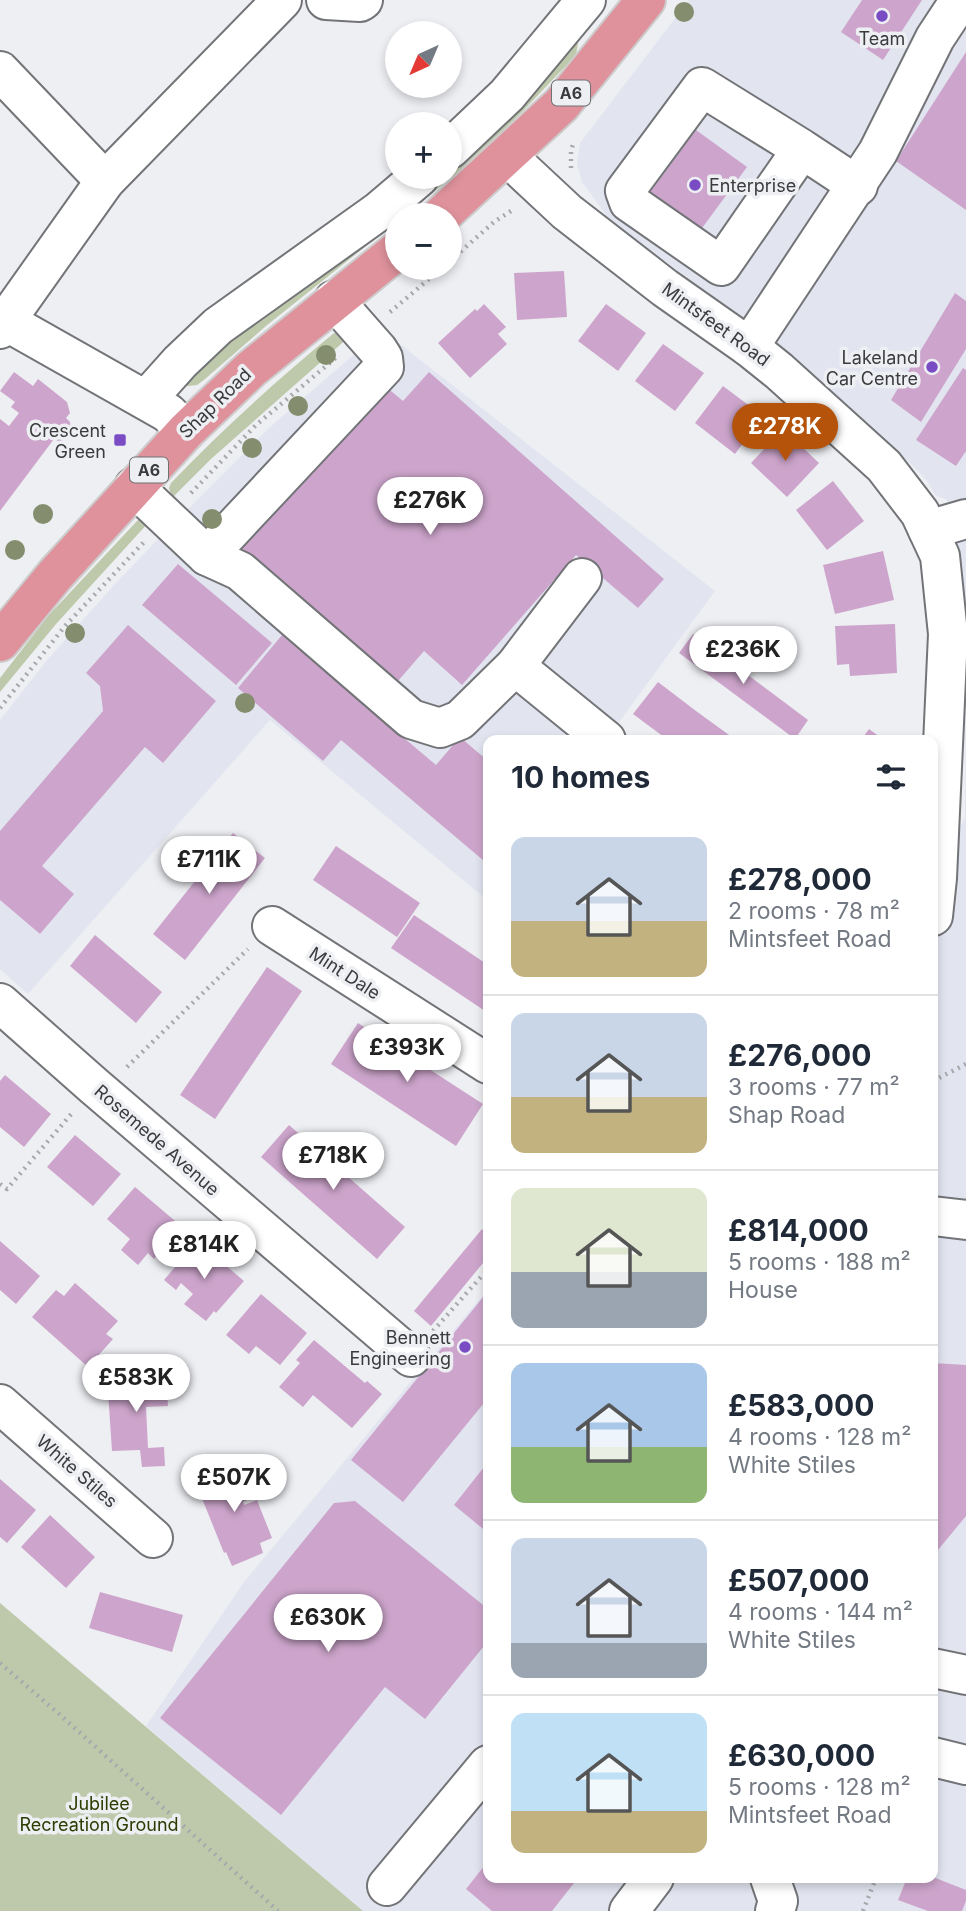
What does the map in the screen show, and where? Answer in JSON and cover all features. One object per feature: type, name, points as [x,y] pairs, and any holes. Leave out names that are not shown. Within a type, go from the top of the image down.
[{"type":"highway","name":"A6","points":[[455,203],[561,105],[637,11]]},
{"type":"highway","name":"Shap Road","points":[[0,642],[55,575],[186,431],[251,369],[385,260]]},
{"type":"street","points":[[186,431],[168,414],[146,400],[2,323],[105,181],[282,0]]},
{"type":"street","points":[[326,0],[363,0]]},
{"type":"street","points":[[462,137],[507,94],[586,0]]},
{"type":"street","points":[[597,0],[637,11]]},
{"type":"street","points":[[749,347],[858,186],[891,130],[935,38],[960,0]]},
{"type":"street","points":[[0,71],[105,181]]},
{"type":"street","points":[[802,149],[721,266],[629,202],[625,191],[702,87],[802,149],[858,186]]},
{"type":"street","name":"Mintsfeet Road","points":[[507,156],[567,212],[779,371],[884,466],[945,545],[948,634],[938,856]]},
{"type":"street","points":[[146,400],[180,362],[218,326],[379,211],[405,189]]},
{"type":"street","points":[[207,556],[384,367],[378,350],[334,300]]},
{"type":"street","points":[[134,486],[207,556],[240,571],[411,719],[440,728],[460,720],[515,666],[582,578]]},
{"type":"street","points":[[945,545],[966,519]]},
{"type":"street","points":[[515,666],[600,735]]},
{"type":"street","name":"Mint Dale","points":[[272,926],[483,1061]]},
{"type":"street","name":"Rosemede Avenue","points":[[0,1003],[108,1079],[411,1357]]},
{"type":"street","points":[[938,1217],[966,1220]]},
{"type":"street","name":"White Stiles","points":[[0,1404],[153,1538]]},
{"type":"street","points":[[938,1669],[966,1675]]},
{"type":"street","points":[[938,1758],[966,1765]]},
{"type":"street","points":[[387,1886],[483,1771]]},
{"type":"street","points":[[629,1911],[650,1883]]},
{"type":"street","points":[[772,1883],[778,1901],[775,1911]]},
{"type":"path","points":[[462,250],[494,222],[517,207]]},
{"type":"path","points":[[388,315],[428,280]]},
{"type":"path","points":[[183,500],[257,425],[341,353]]},
{"type":"path","points":[[0,708],[65,626],[147,539]]},
{"type":"path","points":[[0,1184],[8,1189],[108,1079],[272,926]]},
{"type":"path","points":[[938,1078],[966,1064]]},
{"type":"path","points":[[411,1357],[483,1275]]},
{"type":"path","points":[[0,1663],[278,1911]]},
{"type":"path","points":[[863,1911],[874,1883]]},
{"type":"shaded area","points":[[689,0],[966,0],[966,628],[950,504],[935,495],[928,482],[912,465],[792,356],[609,219],[582,182],[577,164],[580,143]]},
{"type":"shaded area","points":[[382,330],[715,591],[610,735],[483,735],[483,897],[270,720],[28,994],[0,969],[0,720],[48,659],[114,585],[269,428]]},
{"type":"shaded area","points":[[966,628],[966,1911],[363,1911],[146,1726],[244,1582],[483,1295],[483,1883],[938,1883],[938,876],[965,817]]},
{"type":"green space","points":[[579,37],[576,55],[462,169],[462,151]]},
{"type":"green space","points":[[419,189],[437,189],[420,203],[401,203]]},
{"type":"green space","points":[[385,215],[385,231],[266,326],[205,379],[197,385],[180,387],[189,369]]},
{"type":"green space","points":[[334,333],[349,337],[211,459],[172,498],[169,488],[171,483],[251,405]]},
{"type":"green space","points":[[138,520],[149,522],[56,624],[0,692],[0,678],[48,616]]},
{"type":"green space","name":"Jubilee Recreation Ground","points":[[0,1603],[363,1911],[0,1911]]},
{"type":"building","name":"Team","points":[[862,0],[922,0],[883,60],[841,32]]},
{"type":"building","points":[[966,52],[966,210],[896,161]]},
{"type":"building","name":"Enterprise","points":[[696,130],[747,167],[694,239],[643,202]]},
{"type":"building","points":[[564,271],[567,317],[517,320],[514,273]]},
{"type":"building","points":[[955,293],[966,301],[966,349],[921,422],[891,400]]},
{"type":"building","points":[[484,304],[506,327],[498,334],[507,344],[470,378],[438,343]]},
{"type":"building","points":[[606,304],[646,333],[618,371],[578,341]]},
{"type":"building","points":[[663,344],[704,373],[675,411],[635,381]]},
{"type":"building","points":[[963,368],[966,370],[966,451],[956,466],[916,440]]},
{"type":"building","points":[[14,372],[33,386],[38,379],[67,402],[70,413],[66,418],[70,422],[71,432],[60,442],[54,439],[0,511],[0,419],[9,426],[19,413],[11,407],[15,402],[0,391]]},
{"type":"building","points":[[429,372],[664,579],[638,608],[576,555],[462,685],[424,651],[392,688],[238,553],[385,386],[403,401]]},
{"type":"building","points":[[723,386],[763,416],[735,454],[695,423]]},
{"type":"building","points":[[783,429],[819,463],[787,497],[751,463]]},
{"type":"building","points":[[833,481],[864,521],[827,550],[796,510]]},
{"type":"building","points":[[883,551],[894,600],[835,614],[823,565]]},
{"type":"building","points":[[178,564],[272,643],[236,685],[142,605]]},
{"type":"building","points":[[895,624],[897,673],[850,676],[849,664],[837,665],[835,626]]},
{"type":"building","points":[[128,625],[216,701],[163,763],[145,747],[42,866],[74,894],[40,934],[0,900],[0,831],[103,711],[100,686],[86,673]]},
{"type":"building","points":[[693,634],[808,720],[798,735],[790,735],[679,653]]},
{"type":"building","points":[[282,635],[436,765],[460,737],[483,757],[483,860],[341,740],[323,761],[238,688]]},
{"type":"building","points":[[658,682],[729,735],[661,735],[633,714]]},
{"type":"building","points":[[869,729],[877,735],[865,735]]},
{"type":"building","points":[[233,833],[265,858],[185,960],[153,934]]},
{"type":"building","points":[[336,846],[420,903],[397,937],[313,880]]},
{"type":"building","points":[[414,915],[483,962],[483,1010],[391,948]]},
{"type":"building","points":[[95,935],[162,992],[136,1023],[70,966]]},
{"type":"building","points":[[267,967],[302,991],[215,1119],[180,1095]]},
{"type":"building","points":[[358,1023],[483,1104],[456,1146],[331,1064]]},
{"type":"building","points":[[5,1075],[51,1114],[24,1147],[0,1127],[0,1081]]},
{"type":"building","points":[[289,1125],[405,1227],[377,1259],[261,1157]]},
{"type":"building","points":[[75,1135],[121,1174],[93,1206],[47,1167]]},
{"type":"building","points":[[135,1187],[181,1226],[154,1259],[148,1253],[138,1265],[121,1250],[130,1239],[107,1219]]},
{"type":"building","points":[[482,1229],[483,1263],[431,1326],[414,1311]]},
{"type":"building","points":[[0,1241],[40,1276],[16,1304],[0,1290]]},
{"type":"building","points":[[197,1241],[244,1281],[206,1321],[184,1304],[193,1294],[181,1283],[176,1290],[164,1280]]},
{"type":"building","points":[[75,1283],[118,1321],[106,1334],[113,1339],[88,1367],[32,1317],[56,1290],[64,1296]]},
{"type":"building","points":[[261,1294],[307,1333],[280,1365],[256,1346],[249,1354],[226,1335]]},
{"type":"building","name":"Bennett Engineering","points":[[483,1297],[483,1404],[403,1502],[351,1460]]},
{"type":"building","points":[[314,1340],[382,1394],[352,1428],[313,1395],[303,1407],[279,1387],[300,1363],[296,1360]]},
{"type":"building","points":[[938,1363],[966,1365],[966,1516],[938,1550]]},
{"type":"building","points":[[144,1374],[144,1377],[166,1375],[168,1406],[146,1407],[148,1448],[164,1447],[165,1466],[142,1467],[140,1450],[112,1451],[107,1377]]},
{"type":"building","points":[[228,1467],[231,1474],[243,1469],[254,1497],[243,1502],[244,1505],[257,1500],[272,1538],[260,1543],[263,1553],[232,1566],[226,1552],[224,1553],[195,1481]]},
{"type":"building","points":[[483,1468],[483,1529],[454,1505]]},
{"type":"building","points":[[0,1479],[36,1510],[7,1543],[0,1537]]},
{"type":"building","points":[[355,1501],[483,1605],[483,1647],[425,1719],[385,1687],[281,1815],[160,1718],[334,1503]]},
{"type":"building","points":[[50,1515],[95,1557],[66,1588],[21,1547]]},
{"type":"building","points":[[100,1592],[183,1615],[172,1652],[89,1628]]},
{"type":"building","points":[[483,1867],[483,1883],[574,1883],[552,1911],[492,1911],[466,1889]]},
{"type":"building","points":[[938,1879],[966,1890],[962,1911],[928,1911],[898,1900],[905,1883],[938,1883]]},
{"type":"place","name":"Team","points":[[882,16]]},
{"type":"place","name":"Enterprise","points":[[695,185]]},
{"type":"place","name":"Lakeland Car Centre","points":[[932,367]]},
{"type":"place","name":"Crescent Green","points":[[120,440]]},
{"type":"place","name":"Bennett Engineering","points":[[465,1347]]}]
